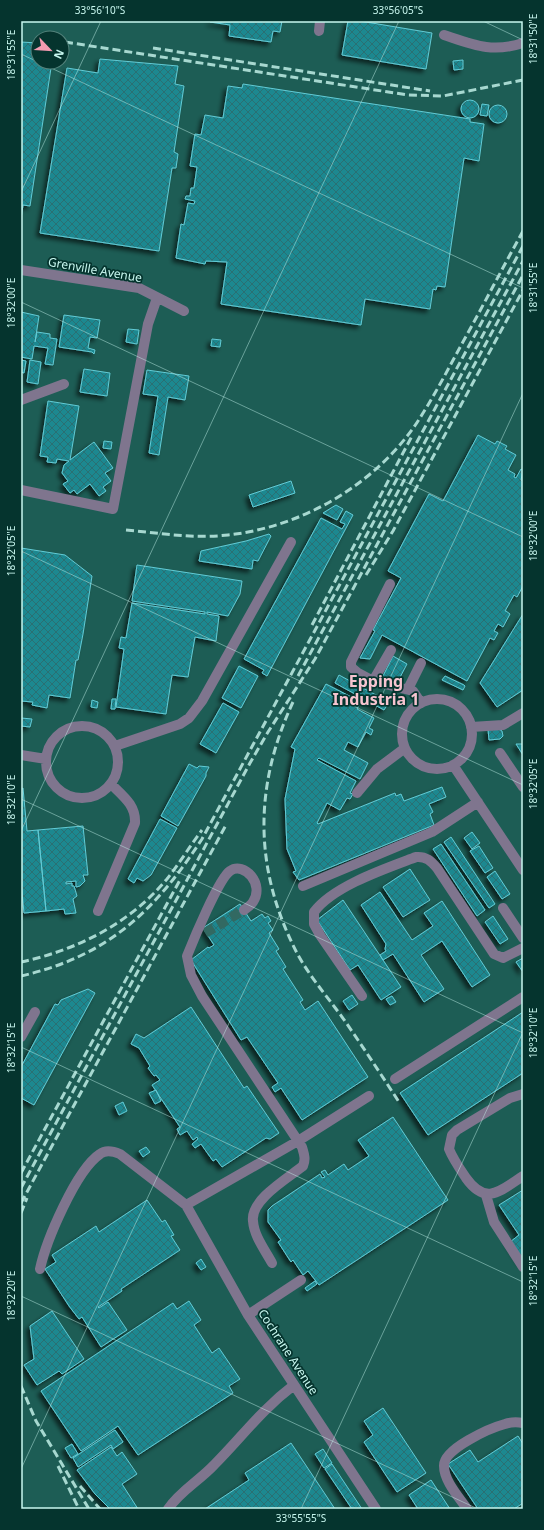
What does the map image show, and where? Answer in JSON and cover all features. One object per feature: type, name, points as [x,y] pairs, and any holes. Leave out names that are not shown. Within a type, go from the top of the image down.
[{"type":"lane","points":[[444,35],[495,49],[523,43]]},
{"type":"lane","name":"Grenville Avenue","points":[[21,270],[139,288],[184,311]]},
{"type":"lane","points":[[21,490],[113,509],[148,324],[157,298]]},
{"type":"lane","points":[[21,400],[64,384]]},
{"type":"lane","points":[[115,746],[180,724],[189,718],[202,701],[291,542]]},
{"type":"lane","points":[[390,584],[351,662],[354,671],[373,681],[413,691],[421,703]]},
{"type":"lane","points":[[373,681],[391,650]]},
{"type":"lane","points":[[408,689],[421,663]]},
{"type":"lane","points":[[440,698],[452,702],[462,709],[469,720],[472,733],[470,746],[463,757],[453,765],[441,768],[428,768],[416,762],[405,748],[402,728],[407,716],[416,706],[421,703],[427,700],[440,698]]},
{"type":"lane","points":[[471,727],[503,725],[523,713]]},
{"type":"lane","points":[[88,725],[102,730],[112,740],[118,752],[119,764],[116,775],[111,784],[102,793],[88,798],[76,798],[63,794],[53,784],[48,774],[46,759],[49,747],[54,738],[62,731],[75,726],[88,725]]},
{"type":"lane","points":[[357,793],[377,769],[405,748]]},
{"type":"lane","points":[[500,753],[523,787]]},
{"type":"lane","points":[[21,755],[46,759]]},
{"type":"lane","points":[[453,765],[523,870]]},
{"type":"lane","points":[[98,911],[135,823],[133,808],[111,784]]},
{"type":"lane","points":[[303,886],[432,832],[478,802]]},
{"type":"lane","points":[[362,996],[320,935],[314,924],[314,912],[327,899],[354,883],[416,857],[423,856],[437,868],[494,954],[499,958],[503,958],[523,948]]},
{"type":"lane","points":[[244,910],[253,902],[257,885],[253,877],[241,870],[230,870],[221,882],[194,940],[188,956],[188,966],[196,986],[298,1141],[304,1154],[305,1161],[303,1166],[263,1198],[253,1212],[255,1232],[272,1263]]},
{"type":"lane","points":[[503,908],[523,938]]},
{"type":"lane","points":[[194,940],[205,933]]},
{"type":"lane","points":[[395,1079],[523,997]]},
{"type":"lane","points":[[21,1038],[35,1012]]},
{"type":"lane","points":[[523,1094],[510,1098],[463,1126],[452,1135],[449,1141],[451,1156],[474,1190],[486,1195],[492,1194],[523,1176]]},
{"type":"lane","points":[[40,1269],[47,1242],[74,1186],[93,1160],[101,1153],[113,1151],[120,1154],[186,1205],[298,1141],[369,1096]]},
{"type":"lane","points":[[486,1195],[494,1222],[523,1267]]},
{"type":"lane","name":"Cochrane Avenue","points":[[186,1205],[248,1315],[376,1509]]},
{"type":"lane","points":[[248,1315],[301,1280]]},
{"type":"lane","points":[[168,1509],[183,1490],[213,1467],[265,1408],[294,1385]]},
{"type":"lane","points":[[467,1509],[447,1477],[444,1466],[445,1459],[456,1447],[504,1424],[523,1423]]},
{"type":"shaded area","points":[[21,21],[523,21],[523,1509],[21,1509]]},
{"type":"building","points":[[282,21],[280,32],[273,31],[271,42],[229,36],[230,25],[210,22]]},
{"type":"building","points":[[348,21],[360,21],[432,33],[426,69],[342,55]]},
{"type":"building","points":[[21,42],[30,43],[30,70],[51,70],[30,206],[23,205],[21,219]]},
{"type":"building","points":[[100,59],[178,66],[175,84],[184,86],[174,152],[178,154],[176,168],[172,168],[159,251],[40,233],[67,70],[70,70],[70,68],[98,73]]},
{"type":"building","points":[[463,60],[463,69],[454,70],[453,61]]},
{"type":"building","points":[[243,84],[470,119],[470,122],[484,124],[479,161],[464,158],[445,287],[437,286],[436,290],[433,289],[430,309],[365,299],[361,325],[221,304],[227,262],[206,261],[205,264],[176,258],[181,224],[184,225],[188,203],[194,204],[195,201],[185,199],[186,196],[190,196],[191,188],[194,188],[197,167],[190,166],[195,134],[201,135],[205,115],[223,118],[228,86],[242,88]]},
{"type":"building","points":[[470,100],[476,103],[479,109],[476,115],[470,118],[464,115],[461,109],[464,103]]},
{"type":"building","points":[[482,104],[489,105],[487,116],[480,115]]},
{"type":"building","points":[[498,105],[504,108],[507,114],[504,120],[498,123],[492,120],[489,114],[492,108]]},
{"type":"building","points":[[21,312],[39,316],[35,342],[37,332],[50,334],[50,338],[57,339],[53,365],[45,364],[48,348],[34,346],[32,359],[21,357]]},
{"type":"building","points":[[64,315],[100,320],[97,338],[90,337],[88,348],[95,350],[94,354],[92,352],[59,347]]},
{"type":"building","points":[[128,329],[139,330],[137,344],[126,342]]},
{"type":"building","points":[[212,339],[221,340],[220,347],[211,346]]},
{"type":"building","points":[[21,360],[26,361],[24,373],[21,372]]},
{"type":"building","points":[[30,360],[41,362],[38,384],[27,382]]},
{"type":"building","points":[[84,369],[110,373],[107,396],[80,392]]},
{"type":"building","points":[[147,370],[189,376],[185,400],[168,397],[159,455],[149,453],[158,396],[143,394]]},
{"type":"building","points":[[48,401],[79,406],[70,460],[94,442],[113,468],[105,473],[111,481],[103,487],[106,491],[99,496],[90,484],[77,494],[74,490],[70,493],[63,484],[68,481],[62,473],[64,465],[69,461],[57,459],[56,463],[47,462],[48,457],[40,456]]},
{"type":"building","points":[[478,435],[495,444],[497,441],[507,446],[505,449],[516,455],[508,470],[515,474],[514,477],[516,478],[521,469],[523,470],[521,480],[523,481],[523,586],[517,597],[514,595],[505,611],[510,614],[503,627],[498,624],[494,631],[498,633],[494,640],[490,638],[467,681],[382,635],[370,659],[360,658],[375,631],[373,630],[401,578],[388,571],[429,494],[443,501]]},
{"type":"building","points":[[104,441],[112,442],[111,449],[103,448]]},
{"type":"building","points":[[291,481],[295,493],[253,507],[249,495]]},
{"type":"building","points":[[336,505],[343,509],[337,520],[323,513]]},
{"type":"building","points":[[346,511],[353,515],[267,676],[262,673],[264,670],[244,659],[321,518],[342,529],[345,524],[340,522]]},
{"type":"building","points":[[269,534],[271,536],[258,561],[253,560],[252,569],[199,561],[201,551],[246,541]]},
{"type":"building","points":[[21,548],[65,555],[92,576],[83,634],[78,660],[76,660],[70,698],[49,695],[47,708],[32,705],[33,702],[21,701]]},
{"type":"building","points":[[137,565],[242,581],[240,594],[228,616],[207,612],[207,614],[219,616],[216,641],[195,637],[188,677],[172,675],[166,714],[116,707],[124,649],[119,648],[121,637],[126,638],[132,603],[205,614],[205,612],[132,601]]},
{"type":"building","points":[[523,614],[523,690],[497,707],[480,683]]},
{"type":"building","points":[[393,656],[407,664],[397,683],[383,676]]},
{"type":"building","points":[[239,666],[258,676],[241,708],[222,698]]},
{"type":"building","points":[[339,675],[389,702],[384,710],[335,683]]},
{"type":"building","points":[[445,676],[464,685],[463,690],[442,680]]},
{"type":"building","points":[[326,684],[361,702],[357,709],[374,718],[369,728],[373,730],[371,735],[366,732],[358,747],[348,742],[344,750],[368,763],[360,779],[319,758],[317,760],[356,781],[350,793],[353,794],[350,799],[347,798],[340,810],[327,803],[317,823],[318,824],[395,793],[396,796],[401,794],[404,801],[442,787],[446,797],[429,804],[433,812],[430,814],[434,825],[299,880],[293,872],[296,871],[287,849],[285,799],[295,749],[291,747]]},
{"type":"building","points":[[112,699],[116,699],[115,709],[111,709]]},
{"type":"building","points":[[92,700],[98,702],[97,708],[91,707]]},
{"type":"building","points":[[223,703],[239,712],[216,753],[200,744]]},
{"type":"building","points":[[21,718],[32,719],[30,727],[21,726]]},
{"type":"building","points":[[488,729],[499,729],[502,731],[503,736],[500,739],[489,740]]},
{"type":"building","points":[[516,744],[523,744],[523,755]]},
{"type":"building","points":[[189,764],[197,768],[199,766],[209,767],[206,776],[178,826],[161,816]]},
{"type":"building","points":[[23,788],[27,831],[38,830],[46,911],[24,913],[21,882],[21,789]]},
{"type":"building","points":[[160,819],[177,828],[151,875],[143,881],[137,878],[134,883],[128,879]]},
{"type":"building","points":[[83,826],[88,875],[83,875],[85,881],[80,886],[76,887],[76,881],[66,882],[66,884],[72,883],[72,886],[74,886],[77,896],[73,899],[76,913],[65,914],[64,909],[46,911],[38,830]]},
{"type":"building","points":[[472,832],[480,843],[472,849],[464,838]]},
{"type":"building","points":[[451,837],[495,904],[489,908],[444,842]]},
{"type":"building","points":[[441,844],[485,910],[477,916],[433,849]]},
{"type":"building","points":[[479,846],[493,868],[485,873],[470,851]]},
{"type":"building","points":[[410,869],[430,900],[403,917],[383,887]]},
{"type":"building","points":[[495,871],[510,894],[502,899],[487,877]]},
{"type":"building","points":[[380,892],[412,940],[433,926],[424,913],[442,901],[490,975],[472,987],[442,941],[421,955],[444,989],[424,1002],[393,954],[383,960],[380,955],[386,951],[386,944],[361,905]]},
{"type":"building","points":[[343,900],[401,987],[381,1000],[358,965],[350,970],[317,920]]},
{"type":"building","points":[[240,904],[251,921],[262,914],[265,918],[268,916],[271,921],[268,923],[273,930],[269,933],[279,949],[276,951],[286,967],[283,969],[303,1000],[300,1002],[305,1010],[318,1001],[368,1077],[302,1120],[281,1088],[275,1092],[272,1087],[278,1083],[247,1037],[241,1040],[191,960],[208,947],[209,948],[214,945],[203,928]]},
{"type":"building","points":[[493,916],[508,939],[500,944],[485,922]]},
{"type":"building","points":[[523,958],[523,972],[516,962]]},
{"type":"building","points":[[88,989],[95,993],[34,1105],[21,1098],[21,1067],[55,1004],[58,1005],[61,1000]]},
{"type":"building","points":[[352,995],[358,1004],[349,1010],[343,1001]]},
{"type":"building","points":[[392,996],[396,1002],[390,1005],[386,999]]},
{"type":"building","points":[[191,1007],[244,1088],[247,1086],[279,1133],[270,1139],[266,1138],[222,1167],[216,1159],[213,1161],[201,1144],[195,1148],[192,1144],[198,1139],[197,1137],[193,1140],[187,1131],[180,1135],[177,1129],[180,1127],[152,1085],[160,1080],[156,1075],[154,1076],[148,1068],[150,1066],[139,1048],[131,1044],[136,1034],[144,1038]]},
{"type":"building","points":[[523,1012],[523,1073],[428,1135],[400,1093]]},
{"type":"building","points":[[156,1090],[161,1101],[155,1104],[149,1093]]},
{"type":"building","points":[[123,1102],[127,1111],[119,1115],[115,1106]]},
{"type":"building","points":[[393,1117],[448,1200],[319,1285],[308,1271],[303,1275],[293,1260],[291,1262],[278,1242],[281,1240],[268,1222],[268,1210],[320,1174],[322,1178],[325,1177],[321,1172],[325,1170],[328,1175],[344,1164],[348,1170],[369,1156],[358,1140]]},
{"type":"building","points":[[146,1147],[150,1152],[143,1157],[139,1151]]},
{"type":"building","points":[[523,1190],[523,1262],[510,1242],[519,1235],[499,1205]]},
{"type":"building","points":[[147,1200],[162,1222],[165,1220],[174,1235],[171,1236],[180,1250],[121,1289],[122,1291],[98,1307],[99,1308],[108,1302],[127,1330],[101,1347],[82,1317],[79,1319],[69,1306],[45,1269],[56,1262],[52,1255],[96,1226],[99,1232]]},
{"type":"building","points":[[201,1259],[206,1267],[201,1270],[196,1263]]},
{"type":"building","points":[[315,1281],[317,1284],[307,1291],[305,1288]]},
{"type":"building","points":[[189,1301],[201,1320],[194,1325],[212,1353],[219,1348],[240,1379],[229,1386],[233,1393],[138,1455],[118,1426],[81,1451],[41,1391],[173,1303],[177,1309]]},
{"type":"building","points":[[52,1311],[84,1359],[62,1374],[59,1371],[37,1385],[24,1365],[34,1359],[30,1326]]},
{"type":"building","points":[[383,1408],[426,1473],[397,1492],[364,1442],[373,1435],[364,1421]]},
{"type":"building","points":[[115,1430],[123,1442],[113,1449],[111,1445],[78,1467],[73,1458]]},
{"type":"building","points":[[518,1436],[523,1444],[523,1503],[514,1509],[478,1509],[448,1464],[470,1450],[478,1462]]},
{"type":"building","points":[[291,1443],[335,1509],[205,1509],[249,1480],[245,1473]]},
{"type":"building","points":[[72,1444],[78,1454],[71,1458],[65,1448]]},
{"type":"building","points":[[111,1447],[117,1456],[122,1452],[137,1474],[122,1484],[138,1509],[110,1509],[95,1494],[77,1470]]},
{"type":"building","points":[[323,1449],[332,1463],[324,1468],[315,1454]]},
{"type":"building","points":[[332,1464],[362,1509],[352,1509],[325,1469]]},
{"type":"building","points":[[431,1480],[450,1509],[418,1509],[409,1495]]},
{"type":"tunnel","points":[[205,933],[244,910]]},
{"type":"railway","points":[[70,43],[408,95],[443,96],[523,80]]},
{"type":"railway","points":[[153,48],[430,91]]},
{"type":"railway","points":[[126,530],[202,536],[228,535],[255,531],[308,513],[356,485],[397,449],[428,406],[523,231]]},
{"type":"railway","points":[[21,976],[52,967],[79,956],[104,943],[126,927],[147,909],[166,888],[202,839],[523,246]]},
{"type":"railway","points":[[298,676],[523,261]]},
{"type":"railway","points":[[21,1188],[250,763],[315,659],[523,275]]},
{"type":"railway","points":[[366,575],[393,531],[523,290]]},
{"type":"railway","points":[[312,625],[412,436]]},
{"type":"railway","points":[[293,702],[280,734],[271,766],[265,798],[264,829],[267,861],[273,892],[284,924],[303,964],[347,1024],[399,1102]]},
{"type":"railway","points":[[21,1203],[226,825]]},
{"type":"railway","points":[[21,962],[42,957],[82,942],[119,922],[152,895],[167,879],[202,830]]},
{"type":"railway","points":[[21,1173],[181,878]]},
{"type":"railway","points":[[21,1213],[27,1198]]},
{"type":"railway","points":[[21,1386],[36,1421],[89,1509]]},
{"type":"railway","points":[[58,1466],[79,1509]]},
{"type":"railway","points":[[80,1486],[100,1509]]},
{"type":"district","name":"Epping Industria 1","points":[[376,690]]}]
